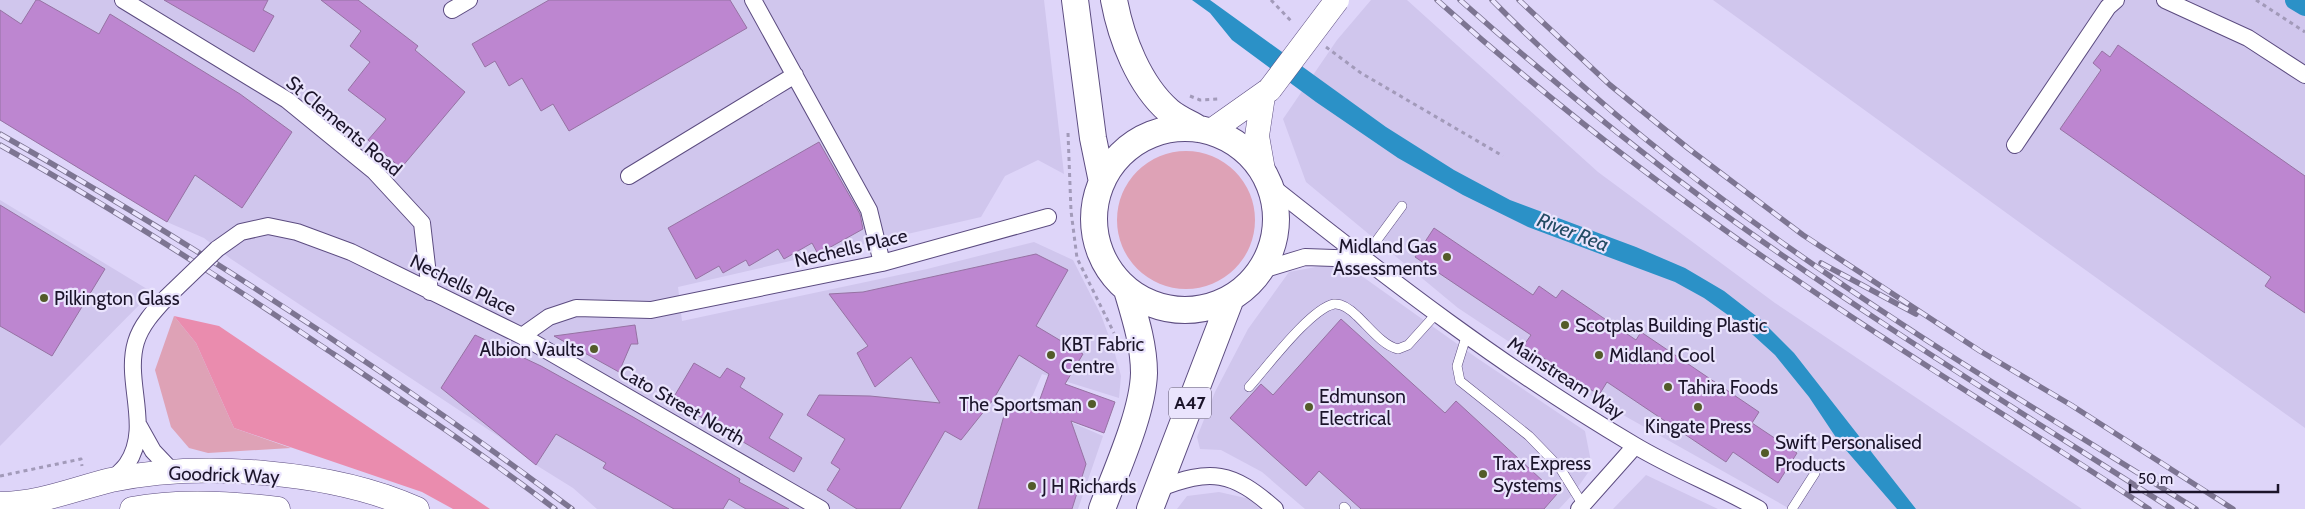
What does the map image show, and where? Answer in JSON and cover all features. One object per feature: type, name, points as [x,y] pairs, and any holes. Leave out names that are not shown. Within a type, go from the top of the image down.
[{"type":"main road","points":[[1075,0],[1093,138],[1102,182]]},
{"type":"main road","points":[[1114,0],[1127,44],[1149,90],[1170,111],[1205,130],[1231,140],[1249,153],[1266,177]]},
{"type":"main road","points":[[1267,92],[1257,136],[1266,177],[1277,213],[1274,243],[1262,270],[1248,286],[1232,298],[1206,308],[1178,311],[1151,304],[1127,290],[1108,268],[1096,241],[1094,211],[1102,182],[1118,157],[1141,139],[1169,129],[1205,130],[1267,92],[1337,0]]},
{"type":"main road","name":"A47","points":[[1102,509],[1137,409],[1144,374],[1141,341],[1127,290]]},
{"type":"main road","name":"A47","points":[[1154,499],[1232,298]]},
{"type":"main road","name":"Goodrick Way","points":[[0,504],[19,504],[111,480],[172,471],[256,472],[321,481],[394,498],[418,509]]},
{"type":"main road","name":"Goodrick Way","points":[[132,509],[158,504],[253,506],[278,509]]},
{"type":"street","name":"St Clements Road","points":[[123,0],[287,100],[374,171],[422,223],[430,292]]},
{"type":"street","points":[[452,10],[469,0]]},
{"type":"street","points":[[753,0],[869,210],[882,263]]},
{"type":"street","points":[[2015,145],[2108,7],[2116,0]]},
{"type":"street","points":[[2166,0],[2248,38],[2305,75]]},
{"type":"street","points":[[629,176],[795,75]]},
{"type":"street","name":"Mainstream Way","points":[[1266,177],[1364,259],[1466,337],[1635,446],[1724,489],[1759,509]]},
{"type":"street","name":"Nechells Place","points":[[172,471],[153,451],[139,426],[133,373],[136,343],[150,314],[217,248],[241,232],[268,226],[297,232],[351,252],[522,336],[549,317],[576,308],[651,310],[882,263],[1048,217]]},
{"type":"street","points":[[1262,270],[1305,257],[1364,259]]},
{"type":"street","name":"Cato Street North","points":[[522,336],[821,509]]},
{"type":"street","name":"Nechells Place","points":[[111,480],[127,464],[139,426]]},
{"type":"street","points":[[1581,507],[1635,446]]},
{"type":"street","points":[[1154,499],[1192,477],[1216,475],[1238,481],[1255,491],[1275,509]]},
{"type":"lane","points":[[1364,259],[1402,206]]},
{"type":"lane","points":[[1249,387],[1310,318],[1325,307],[1336,304],[1350,308],[1389,345],[1398,349],[1408,345],[1436,314]]},
{"type":"lane","points":[[1466,337],[1457,366],[1460,382],[1529,436],[1560,468],[1581,507]]},
{"type":"lane","points":[[1792,509],[1815,473]]},
{"type":"path","points":[[1271,0],[1300,27]]},
{"type":"path","points":[[2256,0],[2305,32]]},
{"type":"path","points":[[1322,44],[1361,73],[1502,156]]},
{"type":"path","points":[[1184,92],[1200,100],[1220,99]]},
{"type":"path","points":[[1067,127],[1071,211],[1077,258],[1118,342]]},
{"type":"path","points":[[0,476],[81,459]]},
{"type":"shaded area","points":[[0,0],[1044,0],[1064,174],[1038,160],[1005,176],[981,217],[678,287],[682,321],[927,269],[1034,242],[1073,260],[1101,315],[1114,350],[1121,376],[1119,398],[1042,374],[1029,404],[1103,436],[1078,509],[597,509],[573,488],[536,465],[498,436],[231,259],[204,238],[167,222],[0,120]]},
{"type":"shaded area","points":[[1371,0],[1407,0],[1598,172],[1775,303],[2082,509],[1790,509],[1600,402],[1458,308],[1306,182],[1283,119],[1337,40]]},
{"type":"shaded area","points":[[1713,0],[2305,0],[2305,428],[2030,230]]},
{"type":"shaded area","points":[[1186,151],[1212,156],[1235,171],[1250,194],[1255,220],[1250,246],[1235,269],[1212,284],[1186,289],[1160,284],[1137,269],[1122,246],[1117,220],[1122,194],[1137,171],[1160,156]]},
{"type":"shaded area","points":[[0,200],[152,292],[0,446]]},
{"type":"shaded area","points":[[1342,262],[1477,358],[1585,431],[1592,467],[1573,494],[1559,509],[1305,509],[1262,472],[1221,450],[1200,449],[1197,437],[1215,392],[1248,329],[1289,272]]},
{"type":"shaded area","points":[[174,316],[196,343],[234,428],[291,448],[208,453],[189,448],[171,427],[155,370]]},
{"type":"shaded area","points":[[174,316],[219,326],[490,509],[453,509],[422,492],[234,428],[196,343]]},
{"type":"shaded area","points":[[1646,475],[1718,509],[1613,509]]},
{"type":"shaded area","points":[[1219,492],[1250,499],[1260,509],[1177,509],[1187,496]]},
{"type":"water","name":"River Rea","points":[[1192,0],[1210,0],[1386,127],[1454,170],[1510,200],[1636,247],[1685,268],[1724,291],[1760,319],[1794,353],[1916,509],[1897,509],[1839,442],[1809,397],[1775,355],[1742,325],[1704,298],[1675,282],[1528,227],[1463,195],[1398,158],[1316,102],[1232,40],[1210,13]]},
{"type":"building","points":[[36,0],[99,34],[110,14],[240,94],[292,132],[242,208],[195,175],[167,222],[0,120],[0,10],[21,24]]},
{"type":"building","points":[[164,0],[268,0],[263,10],[274,16],[254,52]]},
{"type":"building","points":[[321,0],[358,0],[418,46],[415,50],[465,92],[401,168],[368,140],[386,119],[348,90],[370,62],[350,46],[361,31]]},
{"type":"building","points":[[549,0],[730,0],[747,28],[569,131],[553,104],[541,111],[522,78],[509,86],[495,61],[485,67],[472,44]]},
{"type":"building","points":[[2118,45],[2305,176],[2305,313],[2265,286],[2271,277],[2060,129],[2101,70],[2093,63],[2102,51],[2110,57]]},
{"type":"building","points":[[819,142],[860,214],[863,229],[818,254],[812,243],[784,259],[778,249],[749,266],[746,260],[723,273],[719,266],[696,279],[668,228]]},
{"type":"building","name":"Pilkington Glass","points":[[0,205],[105,269],[52,356],[0,326]]},
{"type":"building","points":[[1434,228],[1533,295],[1539,286],[1556,298],[1562,290],[1636,340],[1641,332],[1759,412],[1752,423],[1797,453],[1778,483],[1733,452],[1726,462],[1607,382],[1599,395],[1524,345],[1531,335],[1415,257]]},
{"type":"building","points":[[1036,254],[1068,270],[1036,326],[1083,354],[1065,384],[1115,402],[1104,433],[1071,421],[1086,464],[1072,509],[978,509],[1008,401],[1036,410],[1049,374],[1019,355],[993,400],[961,440],[945,431],[900,509],[857,509],[827,490],[840,469],[831,463],[845,439],[807,415],[819,395],[870,396],[940,403],[911,357],[875,387],[857,353],[868,346],[829,294],[863,292]]},
{"type":"building","points":[[1341,319],[1445,413],[1456,401],[1557,494],[1544,509],[1361,509],[1319,471],[1306,486],[1230,418],[1261,384],[1273,395]]},
{"type":"building","name":"Albion Vaults","points":[[635,325],[638,344],[631,344],[619,372],[554,336]]},
{"type":"building","points":[[475,335],[541,366],[633,417],[740,479],[739,482],[789,509],[746,509],[729,499],[723,509],[674,509],[603,468],[606,463],[556,434],[536,465],[441,388]]},
{"type":"building","points":[[694,363],[720,378],[727,368],[745,378],[740,387],[783,414],[769,438],[802,458],[794,472],[672,400]]},
{"type":"waterway","points":[[2295,0],[2305,6]]},
{"type":"railway","points":[[1437,0],[1565,109],[1699,212],[1835,306],[2149,509]]},
{"type":"railway","points":[[1460,0],[1552,80],[1713,206],[1826,285],[1940,361],[2172,509]]},
{"type":"railway","points":[[1492,0],[1571,75],[1654,146],[1740,212],[1919,336],[2196,509]]},
{"type":"railway","points":[[1519,0],[1610,85],[1689,149],[1803,235],[1980,351],[2071,405],[2233,509]]},
{"type":"railway","points":[[0,134],[147,221],[292,313],[434,409],[572,509]]},
{"type":"railway","points":[[0,145],[123,217],[244,294],[440,426],[555,509]]},
{"type":"railway","points":[[1821,263],[1916,314]]},
{"type":"place","name":"Midland Gas Assessments","points":[[1447,257]]},
{"type":"place","name":"Pilkington Glass","points":[[44,298]]},
{"type":"place","name":"Scotplas Building Plastic","points":[[1565,325]]},
{"type":"place","name":"Albion Vaults","points":[[594,349]]},
{"type":"place","name":"KBT Fabric Centre","points":[[1051,355]]},
{"type":"place","name":"Midland Cool","points":[[1599,355]]},
{"type":"place","name":"Tahira Foods","points":[[1668,387]]},
{"type":"place","name":"The Sportsman","points":[[1092,404]]},
{"type":"place","name":"Edmunson Electrical","points":[[1309,407]]},
{"type":"place","name":"Kingate Press","points":[[1698,407]]},
{"type":"place","name":"Swift Personalised Products","points":[[1765,453]]},
{"type":"place","name":"Trax Express Systems","points":[[1483,474]]},
{"type":"place","name":"J H Richards","points":[[1032,486]]}]
